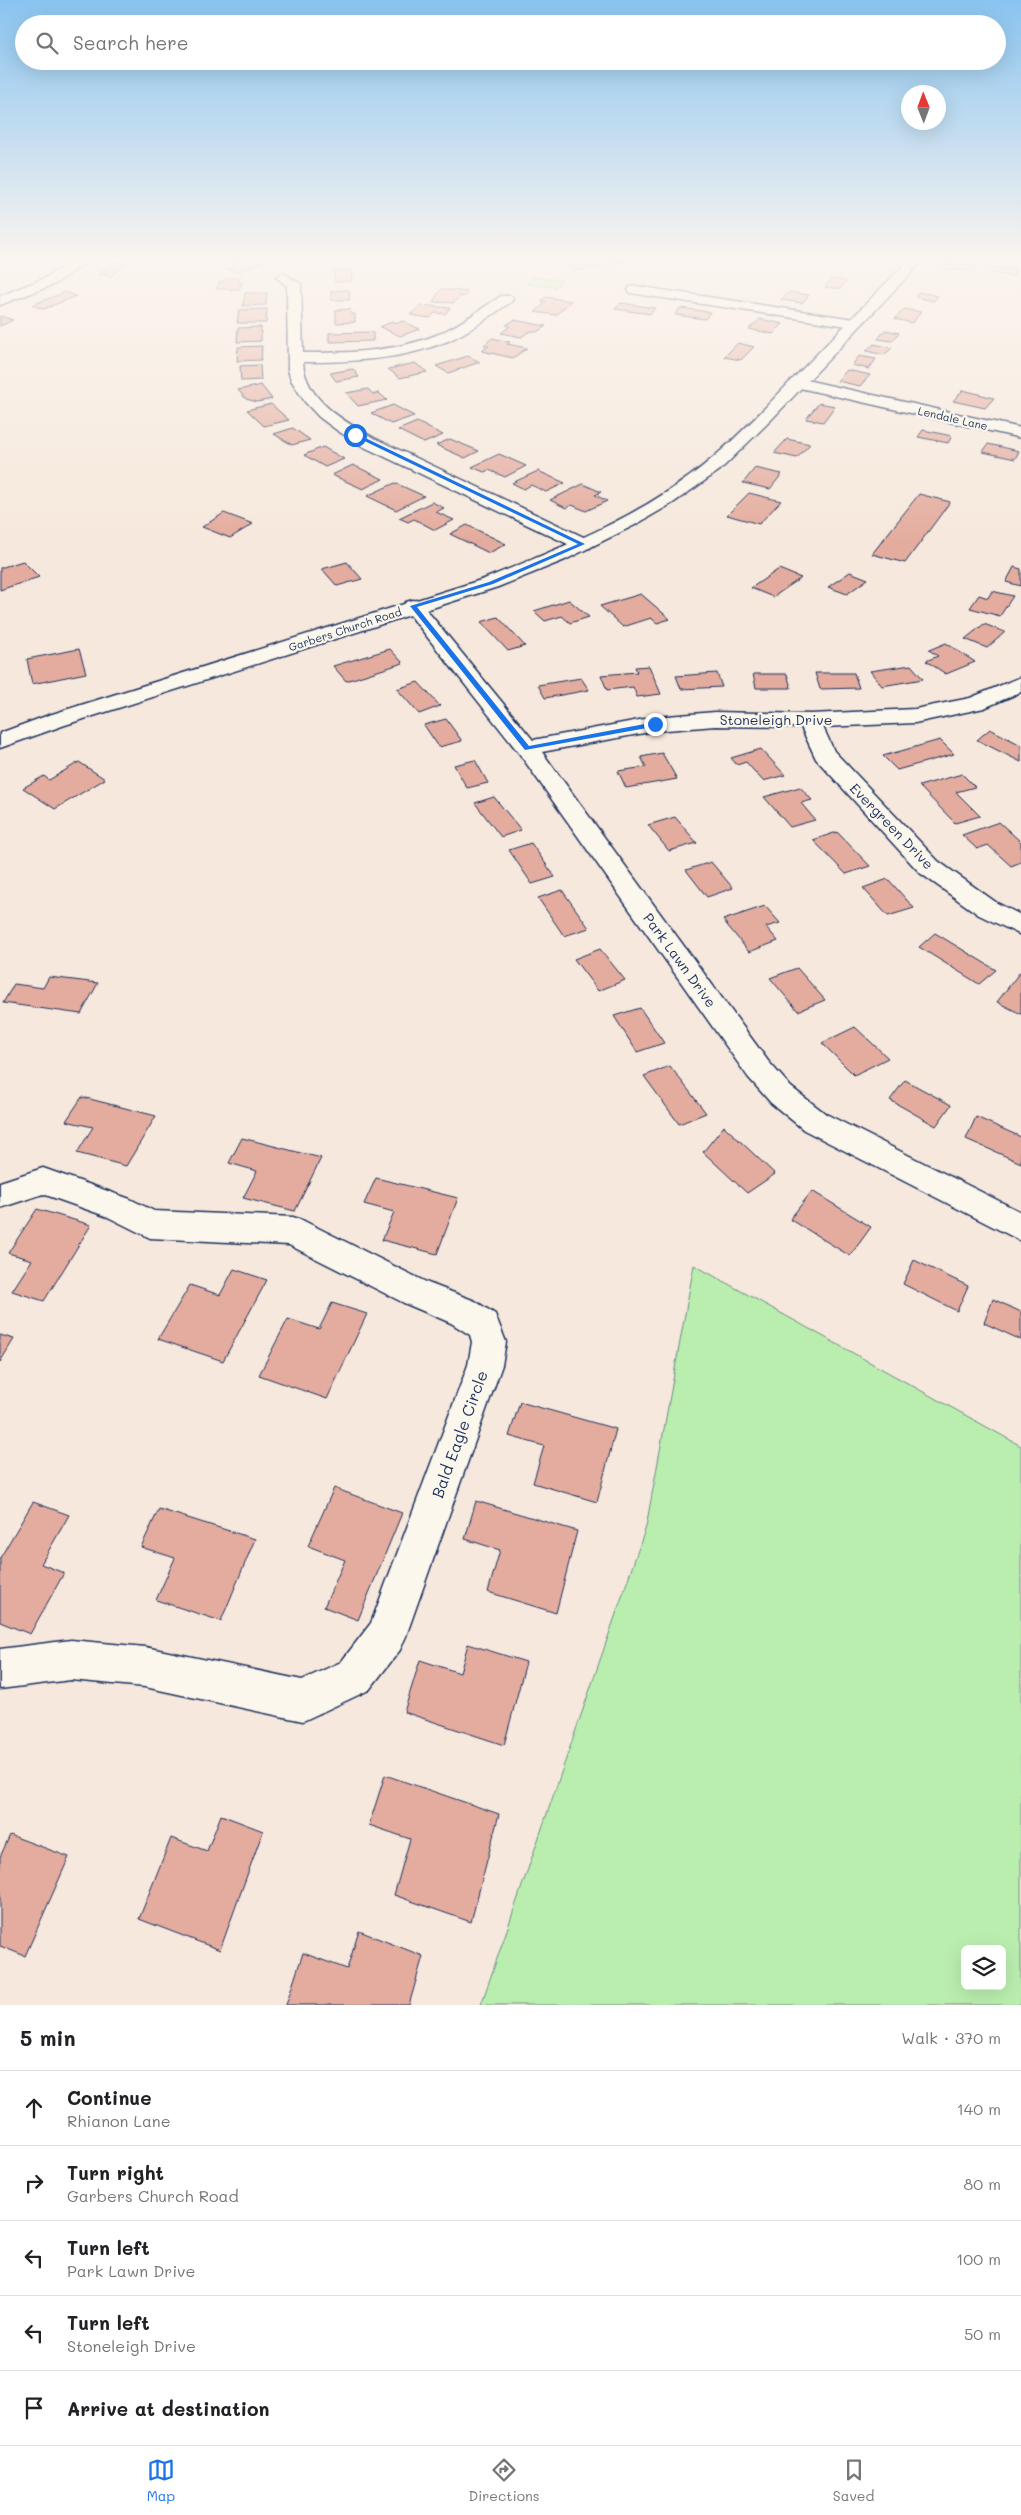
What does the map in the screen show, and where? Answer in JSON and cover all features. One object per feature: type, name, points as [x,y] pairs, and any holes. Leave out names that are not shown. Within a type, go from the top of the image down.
[{"type":"street","points":[[296,355],[296,374],[303,388],[323,412],[344,428],[583,544]]},
{"type":"street","points":[[296,358],[373,355]]},
{"type":"street","name":"Garbers Church Road","points":[[0,741],[64,718],[376,620],[413,606],[491,583],[583,544],[667,499],[714,466],[824,355]]},
{"type":"street","name":"Lendale Lane","points":[[797,383],[1021,433]]},
{"type":"street","name":"Park Lawn Drive","points":[[413,606],[527,748],[758,1068],[781,1095],[815,1122],[1021,1227]]},
{"type":"street","name":"Stoneleigh Drive","points":[[527,748],[655,724],[714,718],[812,721],[914,716],[969,705],[1017,690]]},
{"type":"street","name":"Evergreen Drive","points":[[812,721],[813,732],[824,754],[929,867],[988,909],[1021,926]]},
{"type":"street","name":"Bald Eagle Circle","points":[[0,1194],[42,1181],[119,1208],[150,1224],[294,1231],[416,1293],[462,1312],[483,1325],[489,1342],[485,1365],[386,1636],[355,1676],[303,1701],[145,1667],[71,1660],[0,1669]]},
{"type":"green space","points":[[694,1265],[1021,1446],[1021,2005],[481,2005],[646,1527]]},
{"type":"building","points":[[237,355],[261,355],[261,360],[237,361]]},
{"type":"building","points":[[498,355],[518,355],[513,358]]},
{"type":"building","points":[[726,355],[746,355],[741,360],[724,357]]},
{"type":"building","points":[[468,356],[480,362],[448,373],[436,366]]},
{"type":"building","points":[[859,356],[876,359],[869,369],[852,365]]},
{"type":"building","points":[[415,363],[427,372],[400,378],[388,369]]},
{"type":"building","points":[[260,365],[261,380],[241,381],[240,366]]},
{"type":"building","points":[[353,369],[359,377],[336,381],[330,373]]},
{"type":"building","points":[[847,370],[870,375],[860,386],[837,381]]},
{"type":"building","points":[[261,385],[272,399],[257,402],[246,399],[238,390]]},
{"type":"building","points":[[368,389],[373,394],[379,393],[387,400],[358,406],[346,393]]},
{"type":"building","points":[[963,390],[994,398],[985,408],[953,401]]},
{"type":"building","points":[[819,403],[835,406],[823,422],[806,419]]},
{"type":"building","points":[[271,404],[289,420],[264,426],[247,410]]},
{"type":"building","points":[[393,405],[414,416],[391,424],[371,413]]},
{"type":"building","points":[[417,422],[443,435],[424,443],[398,430]]},
{"type":"building","points":[[293,428],[310,440],[292,445],[274,434]]},
{"type":"building","points":[[923,430],[952,436],[948,443],[918,437]]},
{"type":"building","points":[[450,439],[479,451],[465,458],[436,445]]},
{"type":"building","points":[[787,439],[810,444],[797,458],[774,453]]},
{"type":"building","points":[[988,444],[1019,451],[1015,459],[983,452]]},
{"type":"building","points":[[323,447],[344,459],[325,467],[304,455]]},
{"type":"building","points":[[499,454],[526,466],[505,477],[489,470],[484,472],[472,467]]},
{"type":"building","points":[[353,465],[383,479],[363,489],[332,475]]},
{"type":"building","points":[[755,468],[782,474],[770,489],[743,483]]},
{"type":"building","points":[[538,471],[565,483],[546,492],[531,485],[524,489],[512,483]]},
{"type":"building","points":[[395,483],[424,496],[396,510],[367,496]]},
{"type":"building","points":[[583,484],[601,492],[595,495],[607,501],[586,511],[572,505],[566,508],[550,500]]},
{"type":"building","points":[[749,493],[781,501],[759,524],[727,515]]},
{"type":"building","points":[[919,494],[950,502],[905,563],[872,554]]},
{"type":"building","points":[[432,502],[444,508],[436,512],[454,520],[435,530],[414,519],[408,522],[399,518]]},
{"type":"building","points":[[224,513],[253,524],[230,538],[202,527]]},
{"type":"building","points":[[467,525],[506,544],[489,553],[450,534]]},
{"type":"building","points":[[23,561],[39,577],[0,590],[0,568]]},
{"type":"building","points":[[347,562],[362,579],[337,586],[322,569]]},
{"type":"building","points":[[1014,567],[1021,569],[1021,586],[1006,582]]},
{"type":"building","points":[[779,569],[801,578],[773,597],[751,588]]},
{"type":"building","points":[[850,572],[868,579],[847,594],[828,587]]},
{"type":"building","points":[[992,591],[1013,596],[1000,616],[970,608],[979,595],[988,598]]},
{"type":"building","points":[[641,594],[670,619],[657,623],[651,618],[623,627],[600,606]]},
{"type":"building","points":[[569,600],[589,617],[570,623],[562,616],[545,621],[534,611]]},
{"type":"building","points":[[498,617],[525,646],[508,651],[481,622]]},
{"type":"building","points":[[984,624],[1005,632],[987,648],[965,639]]},
{"type":"building","points":[[946,643],[975,662],[946,674],[926,661],[938,656],[929,650]]},
{"type":"building","points":[[79,649],[86,673],[32,684],[27,659]]},
{"type":"building","points":[[390,649],[403,663],[346,681],[333,666]]},
{"type":"building","points":[[911,665],[923,679],[882,686],[870,671]]},
{"type":"building","points":[[649,666],[661,694],[637,697],[633,687],[607,690],[601,675],[637,672],[635,667]]},
{"type":"building","points":[[717,673],[722,687],[681,689],[676,676]]},
{"type":"building","points":[[815,673],[854,673],[859,688],[820,689]]},
{"type":"building","points":[[753,674],[787,674],[791,688],[756,688]]},
{"type":"building","points":[[581,678],[589,690],[545,698],[538,685]]},
{"type":"building","points":[[418,682],[440,706],[419,714],[397,689]]},
{"type":"building","points":[[446,719],[462,741],[439,747],[424,725]]},
{"type":"building","points":[[990,729],[1021,745],[1021,762],[977,740]]},
{"type":"building","points":[[940,740],[954,754],[897,770],[883,756]]},
{"type":"building","points":[[761,749],[785,775],[763,781],[746,762],[737,765],[731,758]]},
{"type":"building","points":[[662,753],[677,779],[626,788],[618,771],[646,767],[641,757]]},
{"type":"building","points":[[475,760],[488,783],[467,788],[454,765]]},
{"type":"building","points":[[79,762],[105,779],[55,809],[23,788],[44,776],[49,780]]},
{"type":"building","points":[[962,774],[975,787],[956,792],[980,816],[955,823],[919,786]]},
{"type":"building","points":[[800,787],[812,800],[801,803],[815,820],[790,827],[764,797]]},
{"type":"building","points":[[494,797],[521,830],[501,837],[475,803]]},
{"type":"building","points":[[675,817],[697,843],[669,851],[648,825]]},
{"type":"building","points":[[999,822],[1021,842],[1021,862],[1011,866],[988,845],[977,849],[962,835]]},
{"type":"building","points":[[837,832],[870,866],[846,874],[813,840]]},
{"type":"building","points":[[531,843],[555,877],[532,884],[509,850]]},
{"type":"building","points":[[711,862],[733,888],[707,897],[686,870]]},
{"type":"building","points":[[888,879],[914,908],[888,916],[863,888]]},
{"type":"building","points":[[562,890],[589,928],[564,936],[538,898]]},
{"type":"building","points":[[765,906],[780,923],[766,927],[778,941],[749,952],[723,920]]},
{"type":"building","points":[[935,933],[996,970],[979,984],[919,947]]},
{"type":"building","points":[[600,949],[625,980],[598,991],[574,959]]},
{"type":"building","points":[[797,968],[825,1000],[798,1011],[770,978]]},
{"type":"building","points":[[1021,972],[1021,1014],[997,1002]]},
{"type":"building","points":[[49,977],[98,983],[81,1014],[3,1003],[14,984],[43,988]]},
{"type":"building","points":[[640,1008],[664,1043],[637,1052],[614,1016]]},
{"type":"building","points":[[855,1027],[888,1058],[854,1075],[822,1043]]},
{"type":"building","points":[[670,1066],[706,1113],[679,1124],[644,1076]]},
{"type":"building","points":[[905,1080],[951,1105],[936,1126],[890,1100]]},
{"type":"building","points":[[82,1097],[156,1116],[126,1166],[77,1153],[93,1127],[66,1121]]},
{"type":"building","points":[[976,1117],[1021,1137],[1021,1163],[966,1139]]},
{"type":"building","points":[[724,1126],[775,1174],[747,1193],[703,1152]]},
{"type":"building","points":[[242,1138],[321,1158],[295,1211],[243,1198],[257,1171],[229,1163]]},
{"type":"building","points":[[376,1178],[458,1198],[437,1254],[382,1240],[394,1212],[364,1204]]},
{"type":"building","points":[[812,1191],[871,1227],[850,1256],[790,1219]]},
{"type":"building","points":[[37,1209],[91,1225],[44,1301],[12,1291],[32,1260],[8,1253]]},
{"type":"building","points":[[914,1260],[968,1286],[957,1311],[903,1284]]},
{"type":"building","points":[[234,1269],[267,1280],[223,1361],[158,1339],[190,1285],[220,1295]]},
{"type":"building","points":[[993,1299],[1021,1312],[1021,1340],[984,1323]]},
{"type":"building","points":[[332,1303],[367,1314],[327,1399],[259,1375],[288,1319],[319,1329]]},
{"type":"building","points":[[0,1335],[14,1339],[0,1362]]},
{"type":"building","points":[[520,1402],[616,1429],[597,1502],[533,1483],[544,1446],[509,1436]]},
{"type":"building","points":[[334,1488],[402,1513],[358,1620],[324,1607],[345,1560],[308,1546]]},
{"type":"building","points":[[476,1501],[577,1531],[556,1613],[488,1592],[500,1550],[465,1539]]},
{"type":"building","points":[[33,1502],[69,1515],[41,1564],[64,1573],[30,1634],[0,1622],[0,1558]]},
{"type":"building","points":[[159,1509],[255,1539],[221,1621],[156,1600],[175,1558],[141,1547]]},
{"type":"building","points":[[468,1644],[526,1662],[504,1745],[404,1712],[420,1660],[460,1673]]},
{"type":"building","points":[[385,1775],[499,1814],[471,1922],[394,1895],[410,1839],[369,1825]]},
{"type":"building","points":[[221,1815],[263,1831],[220,1950],[139,1919],[171,1838],[207,1851]]},
{"type":"building","points":[[10,1835],[69,1857],[25,1956],[0,1946],[0,1857]]},
{"type":"building","points":[[359,1931],[423,1956],[409,2005],[286,2005],[303,1953],[347,1969]]},
{"type":"route","points":[[355,435],[583,544],[491,583],[413,606],[527,748],[655,724]]}]
